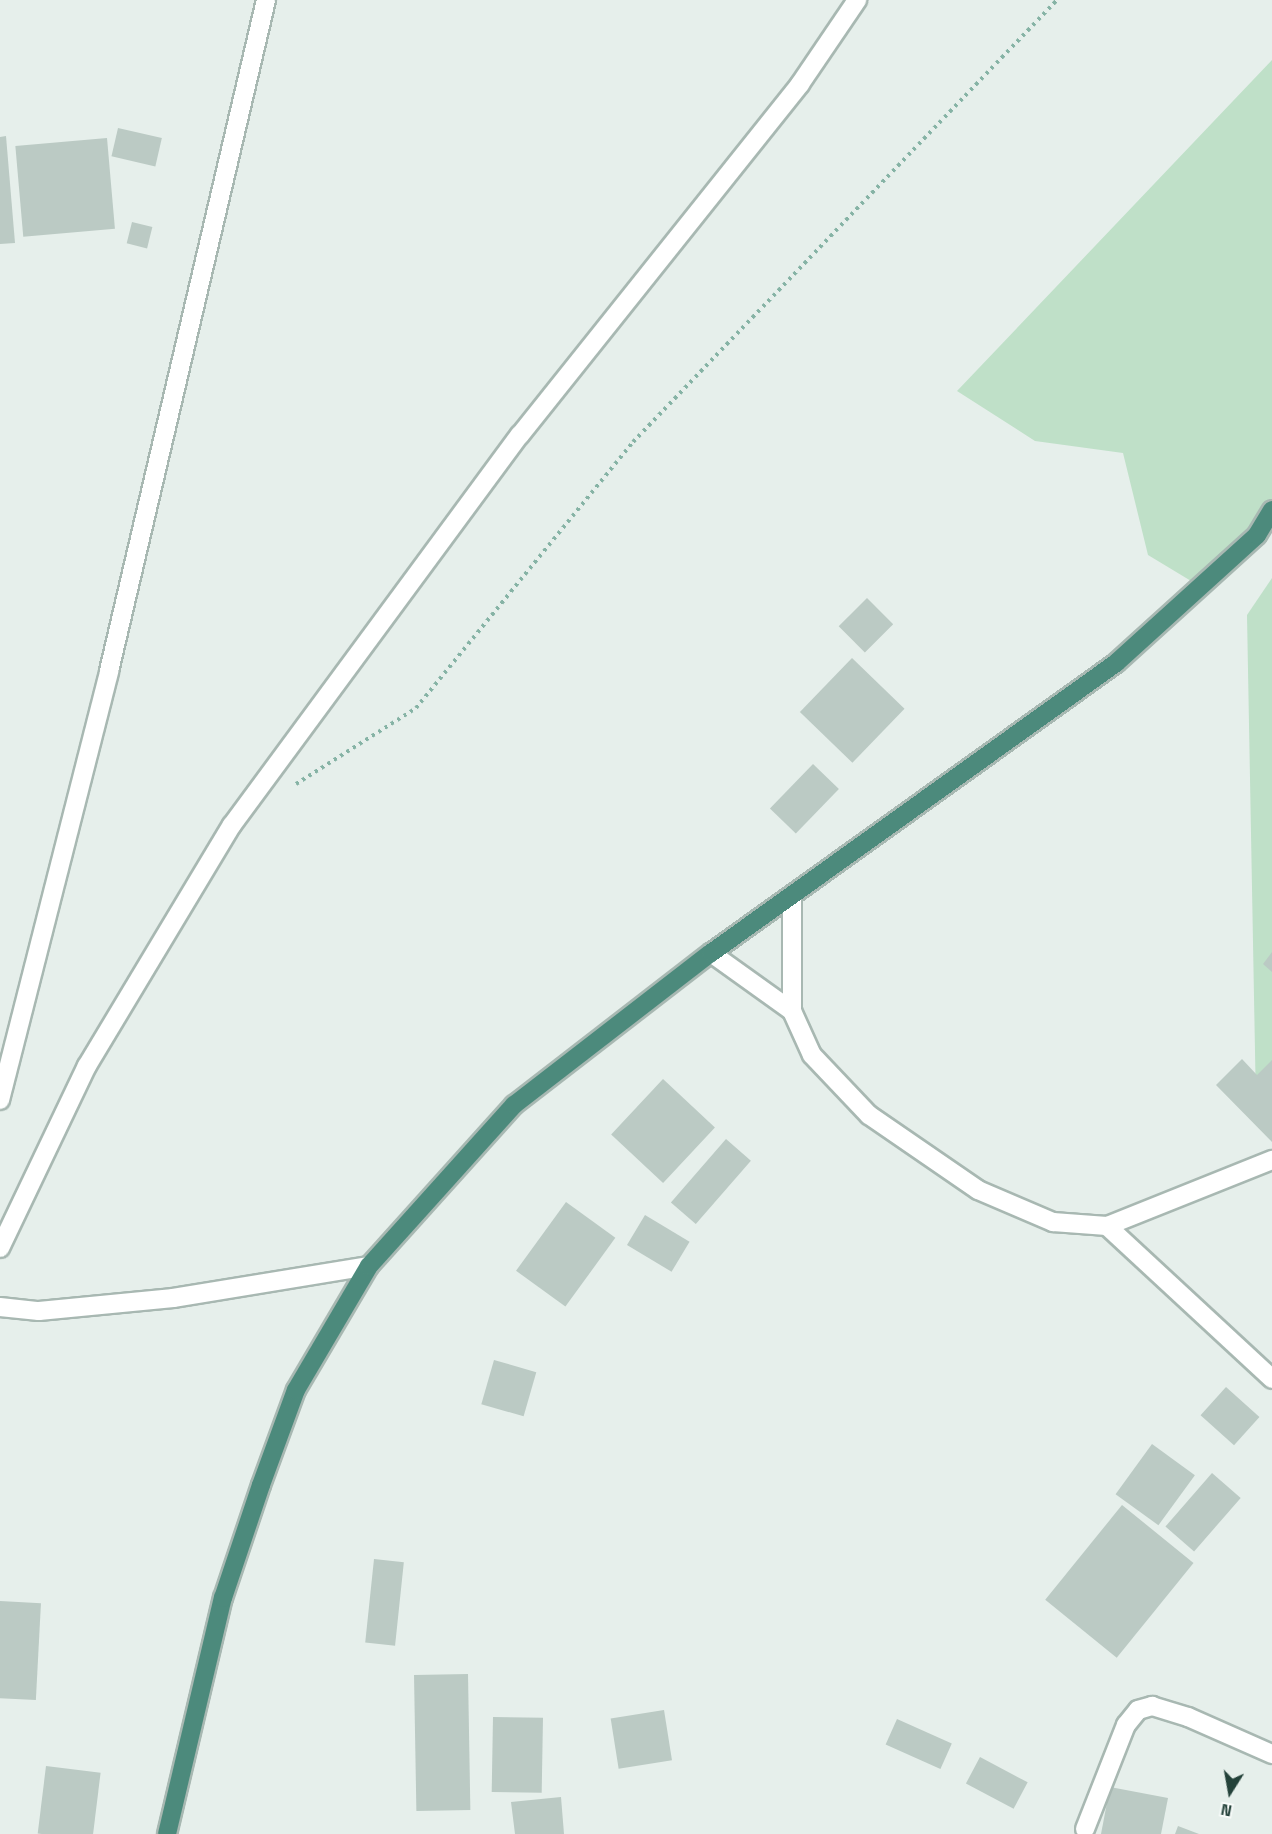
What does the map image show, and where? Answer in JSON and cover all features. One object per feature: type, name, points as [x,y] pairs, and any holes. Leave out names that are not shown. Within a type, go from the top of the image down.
[{"type":"highway","points":[[167,1834],[223,1598],[261,1485],[296,1390],[369,1266],[514,1105],[711,953],[792,898],[1116,663],[1257,535],[1272,510]]},
{"type":"street","points":[[0,1100],[109,671],[266,0]]},
{"type":"street","points":[[0,1248],[87,1066],[232,825],[520,435],[800,84],[856,0]]},
{"type":"street","points":[[792,898],[792,1011],[812,1055],[869,1115],[978,1190],[1053,1222],[1107,1226],[1272,1160]]},
{"type":"street","points":[[711,953],[792,1011]]},
{"type":"street","points":[[1107,1226],[1272,1379]]},
{"type":"street","points":[[0,1307],[39,1311],[173,1298],[369,1266]]},
{"type":"street","points":[[1085,1829],[1126,1725],[1138,1710],[1152,1706],[1170,1711],[1272,1754]]},
{"type":"path","points":[[290,788],[416,708],[633,442],[1057,0]]},
{"type":"green space","points":[[1272,60],[1272,510],[1201,587],[1148,555],[1123,453],[1035,441],[957,391]]},
{"type":"green space","points":[[1272,578],[1272,1069],[1256,1105],[1247,615]]},
{"type":"building","points":[[118,128],[162,138],[155,166],[111,156]]},
{"type":"building","points":[[6,136],[15,243],[0,244],[0,137]]},
{"type":"building","points":[[107,138],[115,229],[23,237],[15,146]]},
{"type":"building","points":[[132,222],[152,227],[147,248],[127,243]]},
{"type":"building","points":[[867,598],[893,624],[865,652],[839,626]]},
{"type":"building","points":[[852,658],[905,709],[852,763],[800,712]]},
{"type":"building","points":[[813,764],[839,789],[796,834],[770,809]]},
{"type":"building","points":[[1272,952],[1272,972],[1263,964]]},
{"type":"building","points":[[1242,1059],[1257,1075],[1272,1060],[1272,1142],[1216,1085]]},
{"type":"building","points":[[663,1079],[715,1127],[663,1183],[611,1135]]},
{"type":"building","points":[[726,1139],[751,1161],[696,1224],[671,1202]]},
{"type":"building","points":[[566,1202],[615,1238],[565,1307],[516,1271]]},
{"type":"building","points":[[645,1215],[690,1242],[672,1272],[627,1245]]},
{"type":"building","points":[[494,1360],[536,1372],[524,1416],[481,1404]]},
{"type":"building","points":[[1226,1387],[1259,1417],[1234,1445],[1201,1415]]},
{"type":"building","points":[[1152,1444],[1195,1475],[1158,1525],[1116,1494]]},
{"type":"building","points":[[1212,1473],[1241,1498],[1194,1552],[1165,1527]]},
{"type":"building","points":[[1122,1505],[1193,1563],[1117,1658],[1045,1600]]},
{"type":"building","points":[[374,1559],[404,1562],[395,1646],[365,1643]]},
{"type":"building","points":[[0,1601],[41,1603],[36,1700],[0,1698]]},
{"type":"building","points":[[468,1674],[470,1810],[416,1811],[414,1675]]},
{"type":"building","points":[[664,1710],[672,1760],[619,1769],[611,1718]]},
{"type":"building","points":[[493,1717],[543,1718],[542,1793],[492,1792]]},
{"type":"building","points":[[897,1719],[952,1743],[940,1769],[886,1745]]},
{"type":"building","points":[[980,1757],[1028,1782],[1014,1809],[966,1783]]},
{"type":"building","points":[[46,1766],[101,1773],[93,1834],[38,1833]]},
{"type":"building","points":[[1110,1787],[1168,1798],[1161,1834],[1101,1834]]},
{"type":"building","points":[[561,1797],[564,1834],[515,1834],[511,1802]]},
{"type":"building","points":[[1178,1826],[1199,1834],[1175,1834]]}]
